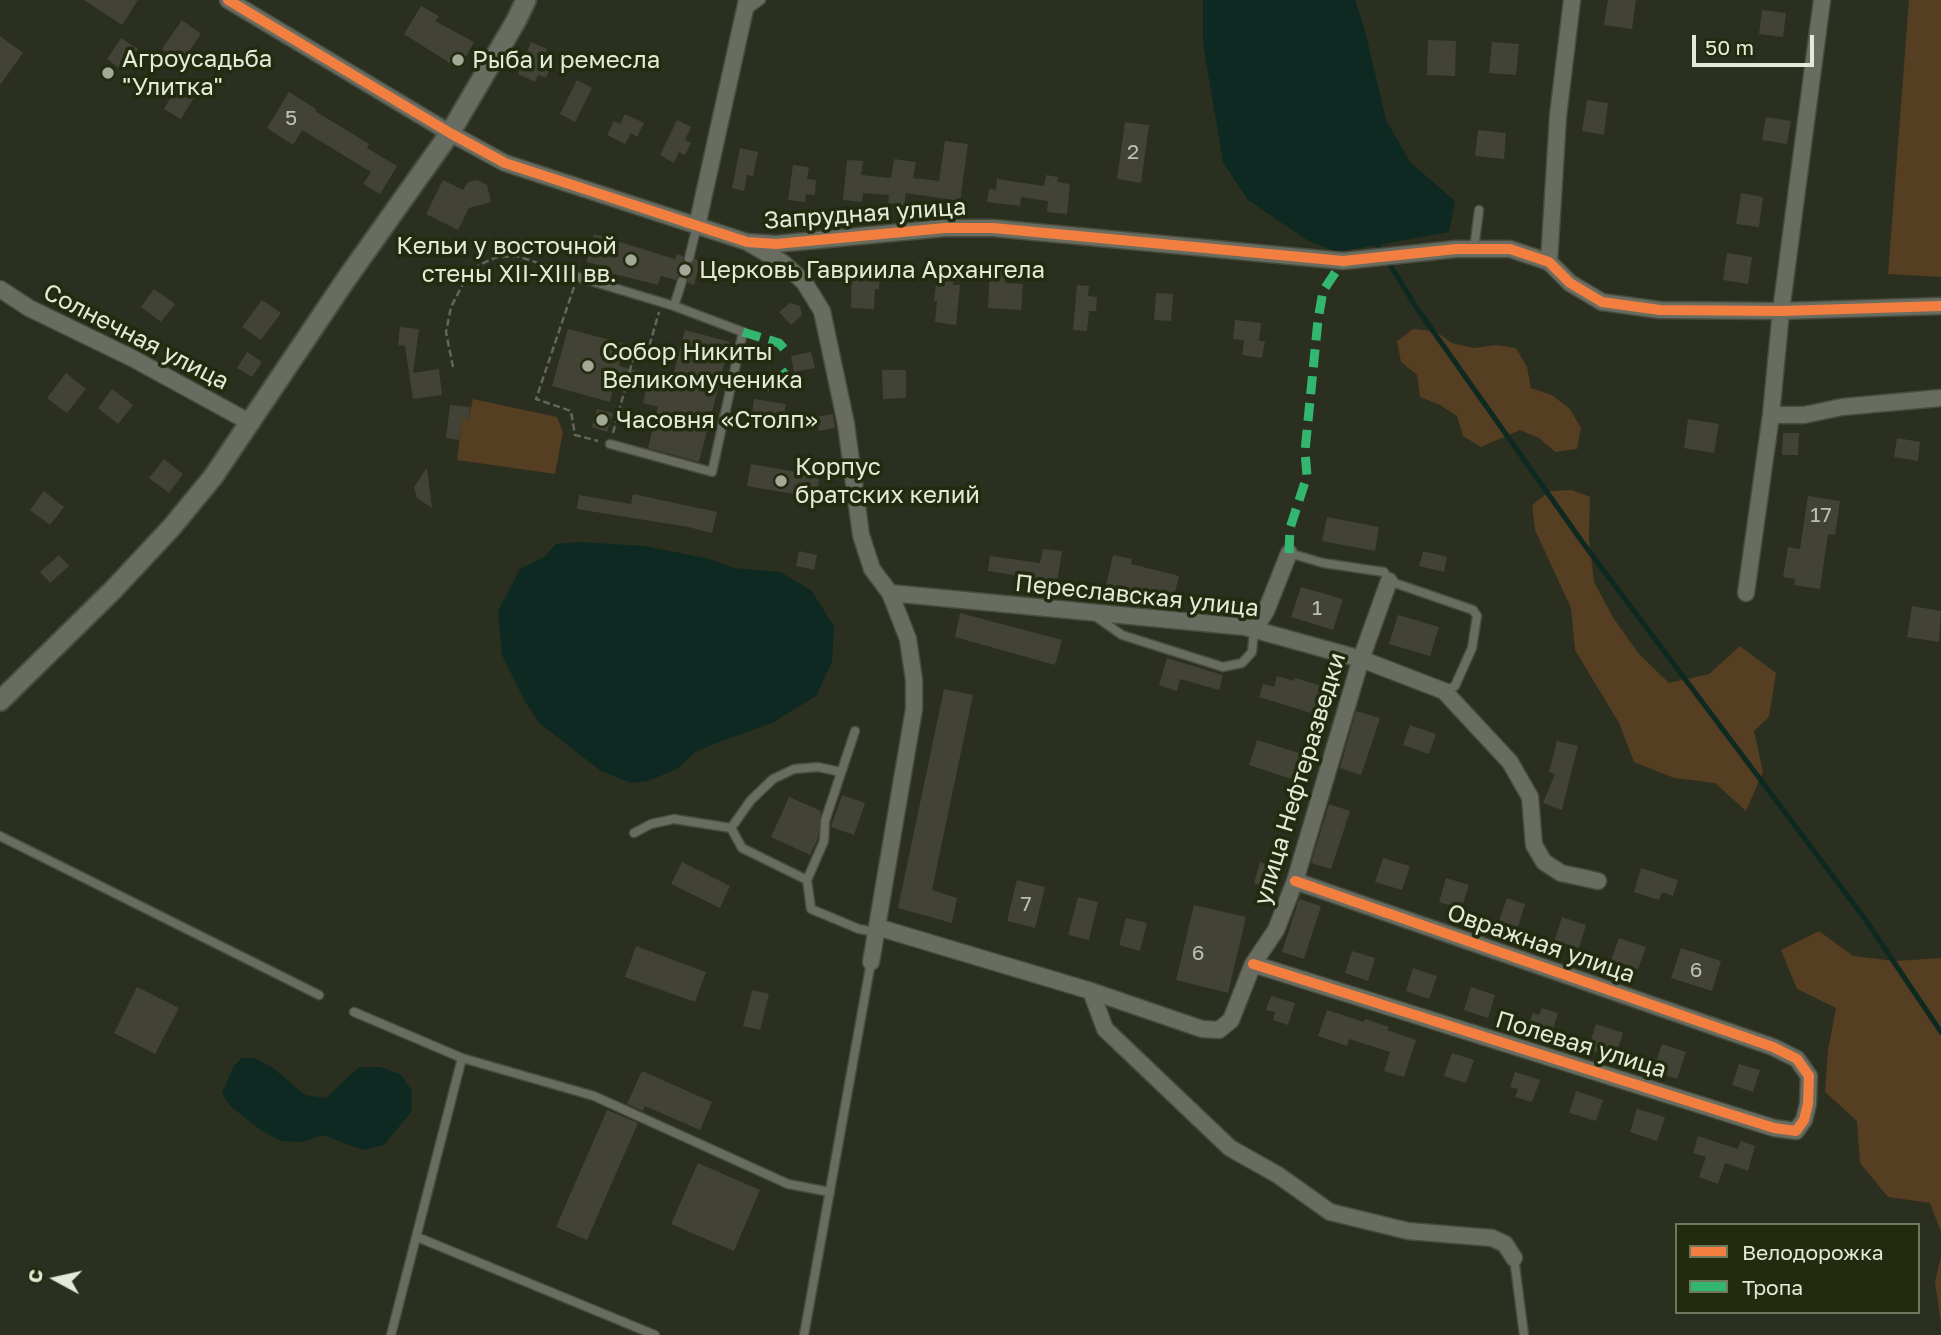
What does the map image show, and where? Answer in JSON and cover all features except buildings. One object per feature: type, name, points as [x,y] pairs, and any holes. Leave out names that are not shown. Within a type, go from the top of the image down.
[{"type":"street","name":"Запрудная улица","points":[[228,0],[505,163],[747,242],[776,244],[945,228],[993,228],[1343,261],[1474,249],[1510,249],[1549,262]]},
{"type":"street","points":[[0,701],[114,589],[172,528],[213,477],[347,278],[450,133],[526,0]]},
{"type":"street","points":[[1572,0],[1558,116],[1549,262],[1570,283],[1602,302],[1660,310],[1781,311],[1941,306]]},
{"type":"street","points":[[1746,593],[1771,415],[1781,311],[1822,0]]},
{"type":"street","points":[[696,226],[747,6]]},
{"type":"street","points":[[747,242],[804,282],[822,311],[846,424],[861,536],[872,569],[890,593],[908,639],[914,680],[914,709],[872,962]]},
{"type":"street","name":"Солнечная улица","points":[[0,289],[29,308],[132,358],[251,423]]},
{"type":"street","points":[[1771,415],[1804,415],[1842,407],[1941,398]]},
{"type":"street","points":[[1254,630],[1266,611],[1289,553]]},
{"type":"street","name":"улица Нефтеразведки","points":[[1091,991],[1202,1029],[1219,1030],[1231,1020],[1254,964],[1276,930],[1295,881],[1361,659],[1389,581]]},
{"type":"street","name":"Переславская улица","points":[[890,593],[1254,630],[1361,659],[1444,691],[1510,762],[1531,797],[1534,845],[1544,862],[1561,873],[1598,881]]},
{"type":"street","name":"Овражная улица","points":[[1295,881],[1773,1047]]},
{"type":"street","points":[[877,930],[1091,991],[1105,1029],[1230,1148],[1278,1175],[1329,1212],[1408,1231],[1492,1238],[1506,1244],[1514,1258]]},
{"type":"street","name":"Полевая улица","points":[[1254,964],[1774,1128],[1796,1131],[1804,1120],[1808,1104],[1809,1076],[1797,1059],[1773,1047]]},
{"type":"lane","points":[[747,6],[761,0]]},
{"type":"lane","points":[[1474,249],[1479,210]]},
{"type":"lane","points":[[689,258],[696,226]]},
{"type":"lane","points":[[578,277],[662,302],[743,332],[712,472],[610,444]]},
{"type":"lane","points":[[674,306],[682,281]]},
{"type":"lane","points":[[1289,553],[1324,563],[1384,572],[1389,581],[1473,610],[1477,616],[1472,648],[1455,686],[1444,691]]},
{"type":"lane","points":[[1090,612],[1122,635],[1223,667],[1242,663],[1252,652],[1254,630]]},
{"type":"lane","points":[[855,732],[825,821],[824,841],[807,880],[811,909],[859,929],[877,930]]},
{"type":"lane","points":[[731,828],[751,800],[773,779],[794,769],[818,767],[841,772]]},
{"type":"lane","points":[[634,833],[651,824],[674,819],[731,828]]},
{"type":"lane","points":[[731,828],[742,848],[807,880]]},
{"type":"lane","points":[[0,836],[319,995]]},
{"type":"lane","points":[[804,1335],[872,962]]},
{"type":"lane","points":[[354,1012],[462,1058],[594,1096],[788,1184],[830,1192]]},
{"type":"lane","points":[[391,1335],[462,1058]]},
{"type":"lane","points":[[417,1237],[654,1335]]},
{"type":"lane","points":[[1514,1258],[1524,1335]]},
{"type":"path","points":[[453,367],[446,332],[451,307],[463,284],[479,265],[497,257],[517,256],[578,277],[536,399],[571,411],[575,435],[610,444],[635,352],[648,355],[662,302]]},
{"type":"shaded area","points":[[1909,0],[1941,0],[1941,277],[1888,274]]},
{"type":"shaded area","points":[[1413,329],[1435,331],[1452,343],[1474,348],[1496,345],[1516,348],[1527,367],[1531,388],[1552,395],[1570,409],[1581,428],[1577,449],[1555,452],[1539,438],[1520,430],[1481,447],[1463,436],[1457,416],[1420,397],[1417,375],[1401,362],[1397,341]]},
{"type":"shaded area","points":[[473,399],[557,417],[563,432],[555,474],[457,460],[462,419],[468,420]]},
{"type":"shaded area","points":[[1572,490],[1590,497],[1589,539],[1594,582],[1614,619],[1639,654],[1669,683],[1709,674],[1740,646],[1776,673],[1769,717],[1754,731],[1763,772],[1746,811],[1715,783],[1674,778],[1634,762],[1619,723],[1575,650],[1571,608],[1535,530],[1532,505],[1550,491]]},
{"type":"shaded area","points":[[1819,931],[1853,956],[1895,961],[1941,958],[1941,1232],[1930,1203],[1888,1197],[1860,1163],[1857,1121],[1825,1092],[1828,1050],[1836,1008],[1797,989],[1781,950]]},
{"type":"shaded area","points":[[1941,1256],[1941,1323],[1935,1282]]},
{"type":"water","points":[[1203,0],[1355,0],[1386,120],[1410,162],[1455,201],[1449,232],[1337,252],[1307,240],[1248,200],[1223,162],[1203,43]]},
{"type":"water","points":[[578,542],[645,546],[710,559],[734,568],[780,572],[811,590],[834,626],[832,662],[816,696],[772,723],[711,745],[694,753],[677,769],[648,781],[631,783],[601,771],[539,723],[502,655],[498,611],[520,569],[544,557],[556,544]]},
{"type":"water","points":[[242,1058],[254,1058],[273,1068],[305,1095],[326,1098],[359,1067],[380,1067],[400,1074],[412,1091],[411,1112],[384,1145],[363,1150],[323,1135],[302,1142],[281,1141],[262,1131],[229,1105],[222,1093],[234,1066]]},
{"type":"waterway","points":[[1374,239],[1416,307],[1583,543],[1865,919],[1941,1032]]},
{"type":"marked path","points":[[1289,553],[1290,528],[1307,476],[1305,451],[1323,291],[1343,261]]},
{"type":"marked path","points":[[743,332],[779,343],[786,351]]},
{"type":"marked path","points":[[732,380],[769,386],[788,371]]},
{"type":"cycle path","points":[[228,0],[505,163],[747,242],[776,244],[945,228],[993,228],[1343,261],[1456,249],[1510,249],[1549,262],[1570,283],[1602,302],[1660,310],[1781,311],[1941,306]]},
{"type":"cycle path","points":[[1253,964],[1774,1128],[1796,1131],[1804,1120],[1808,1104],[1809,1076],[1797,1059],[1773,1047],[1295,881]]},
{"type":"place","name":"Рыба и ремесла","points":[[458,60]]},
{"type":"place","name":"Агроусадьба \"Улитка\"","points":[[108,73]]},
{"type":"place","name":"Кельи у восточной стены XII-XIII вв.","points":[[631,260]]},
{"type":"place","name":"Церковь Гавриила Архангела","points":[[685,270]]},
{"type":"place","name":"Собор Никиты Великомученика","points":[[588,366]]},
{"type":"place","name":"Часовня «Столп»","points":[[602,420]]},
{"type":"place","name":"Корпус братских келий","points":[[781,481]]}]
